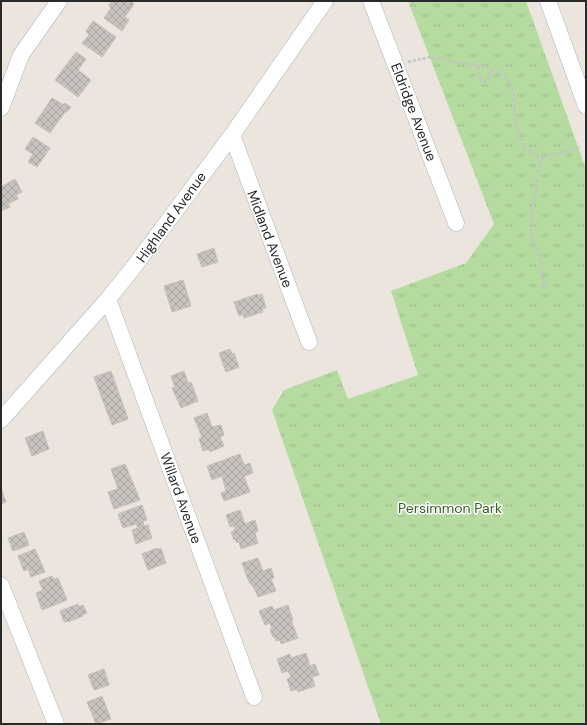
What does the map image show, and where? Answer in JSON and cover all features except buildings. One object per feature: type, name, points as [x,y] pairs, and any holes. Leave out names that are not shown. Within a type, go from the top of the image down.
[{"type":"street","points":[[1,108],[21,55],[59,1]]},
{"type":"street","name":"Highland Avenue","points":[[1,420],[108,299],[133,268],[232,135],[324,1]]},
{"type":"street","name":"Eldridge Avenue","points":[[371,1],[456,223]]},
{"type":"street","points":[[548,1],[586,106]]},
{"type":"street","name":"Midland Avenue","points":[[232,135],[309,342]]},
{"type":"street","name":"Willard Avenue","points":[[108,299],[254,697]]},
{"type":"street","points":[[1,585],[56,724]]},
{"type":"path","points":[[396,65],[415,59],[430,57],[500,73],[510,83],[514,97],[515,118],[520,137],[525,148],[542,158],[580,147]]},
{"type":"path","points":[[478,67],[480,77],[483,81],[488,79],[492,70]]},
{"type":"path","points":[[541,287],[545,284],[542,277],[540,256],[531,238],[533,203],[542,158]]},
{"type":"green space","name":"Persimmon Park","points":[[408,1],[526,1],[586,169],[586,724],[381,724],[272,410],[284,390],[337,370],[348,399],[418,375],[391,291],[466,263],[494,224]]}]
